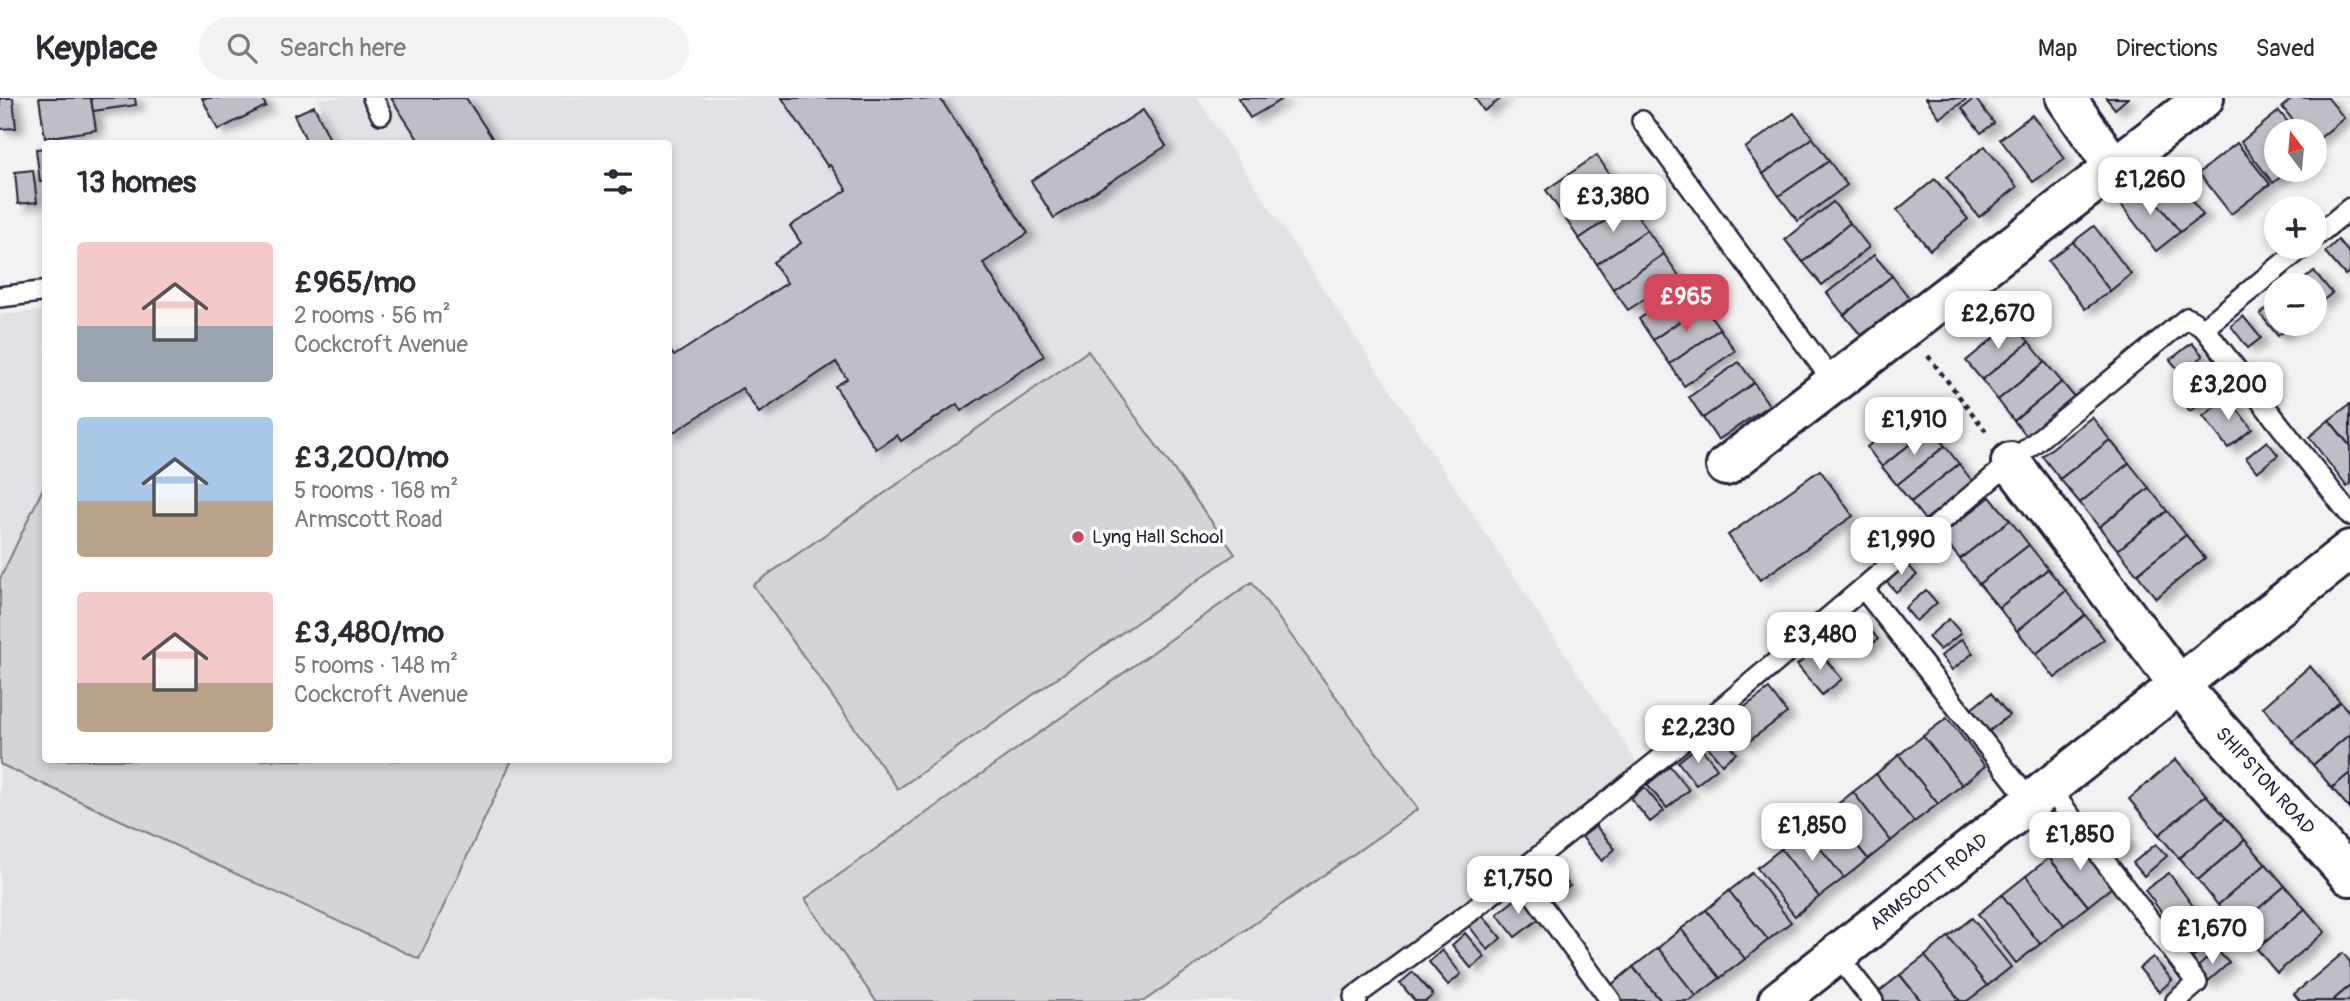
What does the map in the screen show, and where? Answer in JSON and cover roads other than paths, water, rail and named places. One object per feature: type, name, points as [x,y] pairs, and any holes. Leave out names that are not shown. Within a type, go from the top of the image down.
[{"type":"street","points":[[2066,98],[2115,167]]},
{"type":"street","points":[[1727,466],[2204,98]]},
{"type":"street","points":[[2011,462],[2179,685]]},
{"type":"street","name":"ARMSCOTT ROAD","points":[[1778,1001],[2350,550]]},
{"type":"street","name":"SHIPSTON ROAD","points":[[2179,685],[2350,876]]},
{"type":"lane","points":[[1642,121],[1834,383]]},
{"type":"lane","points":[[2327,227],[2350,208]]},
{"type":"lane","points":[[2204,328],[2288,259]]},
{"type":"lane","points":[[0,297],[40,292]]},
{"type":"lane","points":[[1357,1001],[1354,997],[1470,912],[1690,734],[2011,462],[2187,318],[2204,328],[2350,515]]},
{"type":"lane","points":[[1863,588],[2197,983],[2176,1001]]},
{"type":"lane","points":[[1518,873],[1611,1001]]},
{"type":"lane","points":[[1837,955],[1873,1001]]},
{"type":"place","name":"Lyng Hall School","points":[[1078,537]]}]
